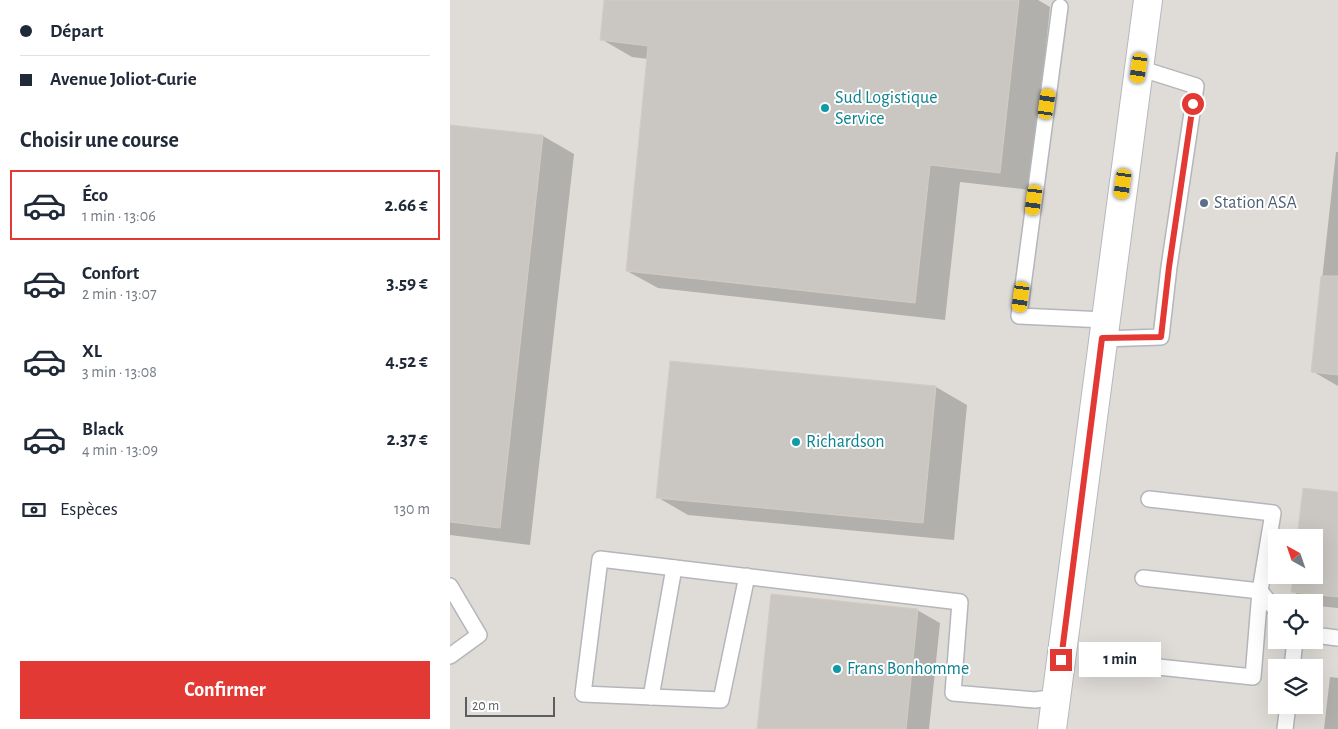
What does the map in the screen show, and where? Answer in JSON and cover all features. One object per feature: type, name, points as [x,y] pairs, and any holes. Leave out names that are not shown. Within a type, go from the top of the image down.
[{"type":"street","points":[[1052,729],[1148,0]]},
{"type":"lane","points":[[1060,7],[1019,316],[1161,337],[1169,267],[1196,86],[1139,68]]},
{"type":"lane","points":[[1130,664],[1253,677],[1260,591],[1273,513],[1149,498]]},
{"type":"lane","points":[[747,576],[721,700],[582,694],[600,559],[747,576],[960,602],[953,694],[1035,700],[1056,697]]},
{"type":"lane","points":[[651,697],[674,568]]},
{"type":"lane","points":[[1143,578],[1260,591],[1268,600]]},
{"type":"lane","points":[[450,586],[479,635],[450,656]]},
{"type":"lane","points":[[1323,636],[1338,638]]},
{"type":"lane","points":[[1285,729],[1287,714]]},
{"type":"shaded area","points":[[450,0],[1338,0],[1338,729],[450,729]]},
{"type":"building","name":"Sud Logistique Service","points":[[604,0],[1019,0],[1000,173],[930,165],[915,303],[626,271],[648,46],[600,40]]},
{"type":"building","points":[[450,125],[543,135],[500,528],[450,522]]},
{"type":"building","points":[[1321,276],[1338,276],[1338,375],[1311,372]]},
{"type":"building","name":"Richardson","points":[[670,361],[936,386],[923,523],[656,498]]},
{"type":"building","points":[[1303,488],[1338,492],[1338,597],[1291,592],[1292,584],[1323,584],[1323,529],[1298,529]]},
{"type":"building","name":"Frans Bonhomme","points":[[771,594],[918,609],[906,729],[757,729]]},
{"type":"place","name":"Sud Logistique Service","points":[[825,108]]},
{"type":"place","name":"Station ASA","points":[[1204,203]]},
{"type":"place","name":"Richardson","points":[[796,442]]},
{"type":"place","name":"Frans Bonhomme","points":[[837,669]]},
{"type":"route","points":[[1061,660],[1102,338],[1161,337],[1169,267],[1193,104]]}]
